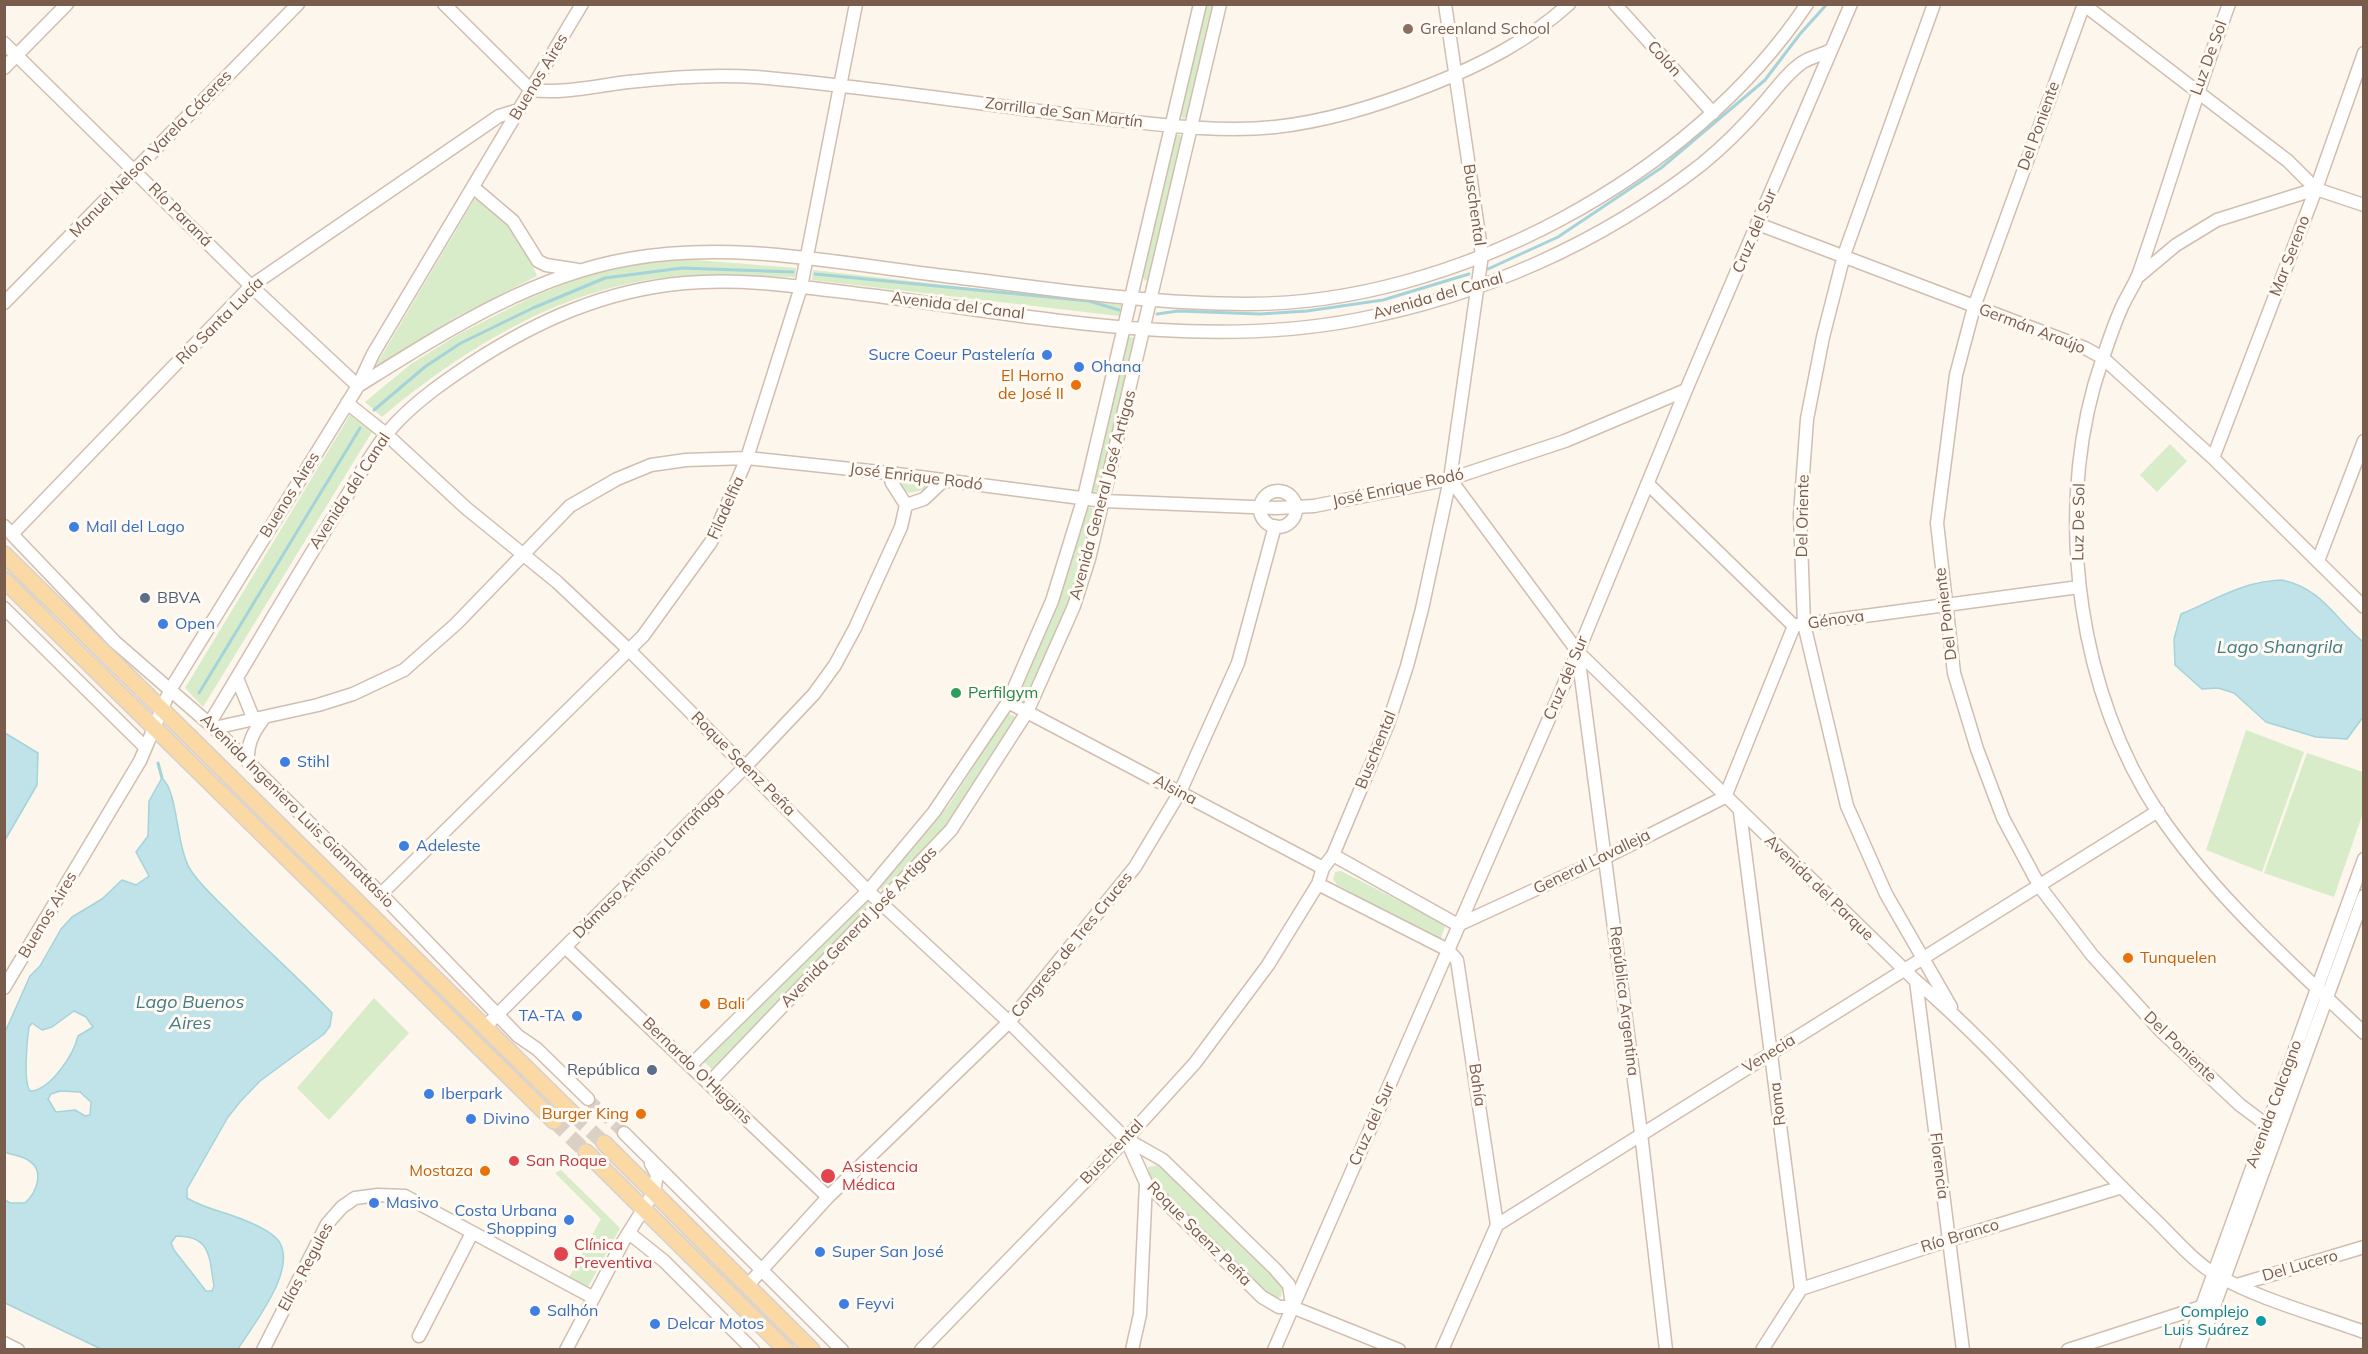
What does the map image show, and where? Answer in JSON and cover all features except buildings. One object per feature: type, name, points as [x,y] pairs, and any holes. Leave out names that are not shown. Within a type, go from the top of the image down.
[{"type":"main road","name":"Avenida Ingeniero Luis Giannattasio","points":[[4,554],[574,1114]]},
{"type":"main road","points":[[4,580],[554,1122]]},
{"type":"main road","points":[[604,1143],[812,1350]]},
{"type":"main road","points":[[586,1152],[786,1350]]},
{"type":"street","points":[[4,68],[67,4]]},
{"type":"street","name":"Manuel Nelson Varela Cáceres","points":[[4,303],[298,4]]},
{"type":"street","points":[[444,4],[531,90]]},
{"type":"street","name":"Buenos Aires","points":[[4,988],[140,761],[160,709],[170,690],[358,386],[373,354],[582,4]]},
{"type":"street","name":"Filadelfia","points":[[381,894],[629,650],[677,592],[711,542],[747,458],[801,287],[856,4]]},
{"type":"street","name":"Avenida General José Artigas","points":[[691,1065],[868,891],[934,812],[1008,702],[1052,601],[1084,497],[1200,4]]},
{"type":"street","name":"Avenida General José Artigas","points":[[709,1083],[951,830],[1027,712],[1074,606],[1104,501],[1220,4]]},
{"type":"street","name":"Buschental","points":[[921,1350],[1126,1139],[1195,1063],[1268,965],[1318,884],[1323,868],[1333,855],[1388,724],[1407,666],[1450,479],[1482,255],[1445,4]]},
{"type":"street","name":"Zorrilla de San Martín","points":[[531,90],[566,90],[656,79],[717,76],[841,86],[1190,128],[1274,127],[1321,120],[1382,104],[1455,75],[1493,58],[1549,22],[1569,4]]},
{"type":"street","name":"Colón","points":[[1615,4],[1713,112]]},
{"type":"street","name":"Avenida del Canal","points":[[358,386],[480,314],[578,270],[638,257],[710,252],[806,260],[1151,300],[1247,304],[1299,301],[1399,283],[1482,255],[1559,221],[1595,201],[1652,162],[1713,112],[1776,46],[1807,4]]},
{"type":"street","name":"Cruz del Sur","points":[[1274,1350],[1578,652],[1686,390],[1851,4]]},
{"type":"street","name":"Del Oriente","points":[[1934,4],[1844,255],[1822,337],[1807,419],[1800,515],[1799,625],[1847,806],[1886,894],[1956,1016]]},
{"type":"street","name":"Luz De Sol","points":[[2229,4],[2196,92],[2138,276],[2122,308],[2103,358],[2089,407],[2081,458],[2077,542],[2079,587],[2089,644],[2107,707],[2120,741],[2158,811],[2220,893],[2274,950],[2364,1033]]},
{"type":"street","points":[[2084,5],[2288,161],[2316,189],[2364,205]]},
{"type":"street","name":"Del Poniente","points":[[2084,5],[1974,307],[1956,375],[1937,523],[1944,604],[1954,673],[2002,818],[2040,886],[2092,955],[2160,1030],[2240,1105],[2272,1129]]},
{"type":"street","name":"Río Paraná","points":[[4,43],[251,286],[358,386]]},
{"type":"street","name":"Avenida del Canal","points":[[212,726],[294,579],[386,434],[412,408],[450,378],[497,347],[573,308],[605,297],[689,283],[801,287],[1145,329],[1247,331],[1302,328],[1353,320],[1476,289],[1561,253],[1667,190],[1735,135],[1798,66],[1829,51]]},
{"type":"street","name":"Mar Sereno","points":[[2213,458],[2316,189],[2364,53]]},
{"type":"street","name":"Río Santa Lucía","points":[[8,530],[251,286],[499,116],[519,110]]},
{"type":"street","points":[[473,188],[513,221],[538,261],[546,265],[578,270]]},
{"type":"street","points":[[2138,276],[2176,245],[2217,220],[2316,189]]},
{"type":"street","name":"Germán Araújo","points":[[1758,224],[2085,348],[2103,358],[2213,458],[2364,607]]},
{"type":"street","name":"José Enrique Rodó","points":[[212,726],[259,719],[353,694],[404,670],[456,624],[570,506],[616,479],[651,465],[687,460],[747,458],[889,473],[1104,501],[1261,508],[1296,507],[1450,479],[1565,441],[1686,390]]},
{"type":"street","name":"Roque Saenz Peña","points":[[347,403],[386,434],[466,508],[557,582],[629,650],[868,891],[1009,1022],[1126,1139],[1163,1160],[1275,1269],[1289,1285],[1292,1307]]},
{"type":"street","points":[[2318,561],[2364,441]]},
{"type":"street","points":[[889,473],[895,489],[906,505],[924,499],[943,481]]},
{"type":"street","name":"Avenida del Parque","points":[[1450,479],[1578,652],[1740,812],[1916,981],[1956,1016],[2122,1187],[2218,1276],[2364,1332]]},
{"type":"street","name":"Génova","points":[[1648,484],[1799,625],[2079,587]]},
{"type":"street","name":"Dámaso Antonio Larrañaga","points":[[485,1027],[745,767],[814,694],[835,665],[882,572],[901,527],[906,505]]},
{"type":"street","points":[[1261,508],[1264,520],[1275,526],[1282,526],[1293,519],[1296,507]]},
{"type":"street","name":"Congreso de Tres Cruces","points":[[747,1286],[828,1197],[1009,1022],[1136,867],[1180,792],[1238,663],[1275,526]]},
{"type":"street","name":"Avenida Ingeniero Luis Giannattasio","points":[[8,530],[115,642],[170,690],[181,696],[381,894],[518,1036],[537,1049],[588,1099]]},
{"type":"street","points":[[4,608],[145,747]]},
{"type":"street","points":[[1725,796],[1799,625]]},
{"type":"street","points":[[94,642],[115,642]]},
{"type":"street","name":"República Argentina","points":[[1578,652],[1641,1133],[1666,1350]]},
{"type":"street","points":[[237,678],[259,719],[248,751],[248,762]]},
{"type":"street","name":"Alsina","points":[[1008,702],[1323,868]]},
{"type":"street","name":"General Lavalleja","points":[[1458,925],[1606,857],[1725,796]]},
{"type":"street","name":"Venecia","points":[[1497,1225],[2158,811]]},
{"type":"street","name":"Roma","points":[[1740,812],[1801,1289]]},
{"type":"street","points":[[1333,855],[1458,925]]},
{"type":"street","name":"Avenida Calcagno","points":[[2272,1129],[2317,988],[2364,859]]},
{"type":"street","points":[[1318,884],[1448,950]]},
{"type":"street","name":"Avenida Calcagno","points":[[2198,1350],[2218,1276],[2272,1129],[2327,997],[2364,896]]},
{"type":"street","name":"Bernardo O'Higgins","points":[[565,947],[828,1197]]},
{"type":"street","name":"Bahía","points":[[1448,950],[1457,960],[1460,969],[1497,1225]]},
{"type":"street","name":"Florencia","points":[[1916,981],[1964,1350]]},
{"type":"street","points":[[624,1133],[760,1271],[842,1350]]},
{"type":"street","name":"Roque Saenz Peña","points":[[1126,1139],[1146,1183],[1262,1297],[1279,1307],[1292,1307],[1399,1350]]},
{"type":"street","points":[[566,1350],[592,1297],[654,1192],[657,1175],[639,1147]]},
{"type":"street","points":[[1132,1350],[1140,1314],[1146,1183]]},
{"type":"street","name":"Río Branco","points":[[1801,1289],[1949,1240],[2122,1187]]},
{"type":"street","name":"Elías Regules","points":[[263,1350],[327,1224],[342,1207],[362,1196],[405,1196],[472,1233]]},
{"type":"street","points":[[1442,1350],[1497,1225]]},
{"type":"street","points":[[419,1336],[472,1233],[592,1297]]},
{"type":"street","points":[[629,1233],[664,1261],[753,1350]]},
{"type":"street","name":"Del Lucero","points":[[2237,1285],[2364,1247]]},
{"type":"street","name":"Avenida Calcagno","points":[[2186,1350],[2201,1307],[2218,1276]]},
{"type":"street","points":[[1762,1350],[1801,1289]]},
{"type":"street","points":[[2068,1350],[2201,1307]]},
{"type":"street","points":[[4,1343],[18,1350]]},
{"type":"green space","points":[[1205,5],[1215,5],[1189,114],[1183,119],[1180,113]]},
{"type":"green space","points":[[1179,134],[1183,139],[1151,278],[1145,281],[1142,276],[1174,137]]},
{"type":"green space","points":[[477,195],[515,225],[537,276],[458,316],[375,367]]},
{"type":"green space","points":[[684,259],[796,268],[795,277],[686,276],[643,281],[602,290],[562,304],[486,342],[450,365],[382,417],[365,402],[411,364],[459,334],[530,298],[599,270]]},
{"type":"green space","points":[[813,270],[1122,305],[1119,316],[812,280]]},
{"type":"green space","points":[[1127,336],[1137,339],[1101,490],[1094,492],[1091,490]]},
{"type":"green space","points":[[350,415],[372,432],[203,707],[185,688]]},
{"type":"green space","points":[[2170,444],[2187,461],[2157,492],[2140,475]]},
{"type":"green space","points":[[898,479],[931,483],[928,489],[909,493],[897,485]]},
{"type":"green space","points":[[1091,507],[1096,513],[1081,562],[1056,633],[1027,703],[1016,698],[1087,508]]},
{"type":"green space","points":[[4,563],[138,694],[136,696],[61,622],[5,572]]},
{"type":"green space","points":[[1008,713],[1018,718],[958,812],[886,893],[878,887],[949,805]]},
{"type":"green space","points":[[2246,730],[2304,752],[2262,872],[2206,850]]},
{"type":"green space","points":[[179,739],[439,991],[525,1075],[521,1078]]},
{"type":"green space","points":[[2307,753],[2363,772],[2363,813],[2334,897],[2264,873]]},
{"type":"green space","points":[[1341,871],[1441,922],[1445,927],[1441,938],[1435,938],[1337,885],[1333,879],[1335,872]]},
{"type":"green space","points":[[865,899],[874,906],[712,1069],[704,1062]]},
{"type":"green space","points":[[374,998],[409,1033],[329,1120],[297,1088]]},
{"type":"green space","points":[[1160,1165],[1283,1281],[1281,1297],[1273,1299],[1150,1179],[1148,1167]]},
{"type":"green space","points":[[561,1170],[620,1228],[587,1289],[568,1279],[601,1219],[555,1173]]},
{"type":"green space","points":[[660,1213],[803,1349],[793,1349],[657,1216]]},
{"type":"water","name":"Lago Shangrila","points":[[2282,580],[2296,584],[2318,597],[2363,642],[2363,717],[2347,739],[2316,737],[2266,722],[2234,693],[2218,688],[2202,689],[2175,665],[2174,639],[2181,614],[2230,592],[2268,581]]},
{"type":"water","points":[[5,733],[38,753],[37,785],[5,840]]},
{"type":"water","name":"Lago Buenos Aires","points":[[162,778],[171,794],[185,859],[194,875],[332,1013],[330,1026],[324,1034],[260,1081],[240,1102],[228,1117],[187,1189],[187,1198],[263,1228],[281,1245],[284,1257],[277,1284],[262,1313],[238,1349],[101,1349],[5,1303],[5,1200],[10,1203],[25,1203],[36,1188],[38,1176],[37,1170],[28,1160],[5,1152],[5,1032],[30,976],[40,966],[61,929],[72,917],[102,899],[122,880],[136,885],[149,876],[136,852],[148,836],[149,801]],"holes":[[[74,1011],[86,1017],[93,1027],[78,1036],[72,1052],[53,1078],[38,1089],[30,1091],[26,1070],[29,1027],[32,1023],[42,1030],[52,1027]],[[60,1091],[80,1092],[91,1102],[90,1115],[85,1116],[75,1110],[56,1112],[48,1099],[51,1094]],[[176,1236],[188,1237],[203,1244],[211,1266],[214,1286],[212,1291],[206,1291],[171,1243]]]},
{"type":"waterway","points":[[1488,269],[1558,237],[1661,168],[1765,80],[1800,34],[1827,4]]},
{"type":"waterway","points":[[374,410],[426,366],[461,343],[533,308],[605,278],[682,268],[793,272]]},
{"type":"waterway","points":[[815,274],[1089,301],[1119,310]]},
{"type":"waterway","points":[[1157,314],[1178,311],[1260,314],[1307,311],[1383,300],[1469,274]]},
{"type":"waterway","points":[[199,693],[360,428]]},
{"type":"waterway","points":[[158,763],[162,778]]},
{"type":"tunnel","points":[[588,1099],[624,1133]]},
{"type":"tunnel","points":[[574,1115],[604,1143]]},
{"type":"tunnel","points":[[554,1121],[586,1152]]},
{"type":"place","name":"Greenland School","points":[[1408,29]]},
{"type":"place","name":"Sucre Coeur Pastelería","points":[[1047,355]]},
{"type":"place","name":"Ohana","points":[[1079,367]]},
{"type":"place","name":"El Horno de José II","points":[[1076,385]]},
{"type":"place","name":"Mall del Lago","points":[[74,527]]},
{"type":"place","name":"BBVA","points":[[145,598]]},
{"type":"place","name":"Open","points":[[163,624]]},
{"type":"place","name":"Perfilgym","points":[[956,693]]},
{"type":"place","name":"Stihl","points":[[285,762]]},
{"type":"place","name":"Adeleste","points":[[404,846]]},
{"type":"place","name":"Tunquelen","points":[[2128,958]]},
{"type":"place","name":"Bali","points":[[705,1004]]},
{"type":"place","name":"TA-TA","points":[[577,1016]]},
{"type":"place","name":"República","points":[[652,1070]]},
{"type":"place","name":"Iberpark","points":[[429,1094]]},
{"type":"place","name":"Burger King","points":[[641,1114]]},
{"type":"place","name":"Divino","points":[[471,1119]]},
{"type":"place","name":"San Roque","points":[[514,1161]]},
{"type":"place","name":"Mostaza","points":[[485,1171]]},
{"type":"place","name":"Asistencia Médica","points":[[828,1176]]},
{"type":"place","name":"Masivo","points":[[374,1203]]},
{"type":"place","name":"Costa Urbana Shopping","points":[[569,1220]]},
{"type":"place","name":"Super San José","points":[[820,1252]]},
{"type":"place","name":"Clínica Preventiva","points":[[561,1254]]},
{"type":"place","name":"Feyvi","points":[[844,1304]]},
{"type":"place","name":"Salhón","points":[[535,1311]]},
{"type":"place","name":"Complejo Luis Suárez","points":[[2261,1321]]},
{"type":"place","name":"Delcar Motos","points":[[655,1324]]}]
